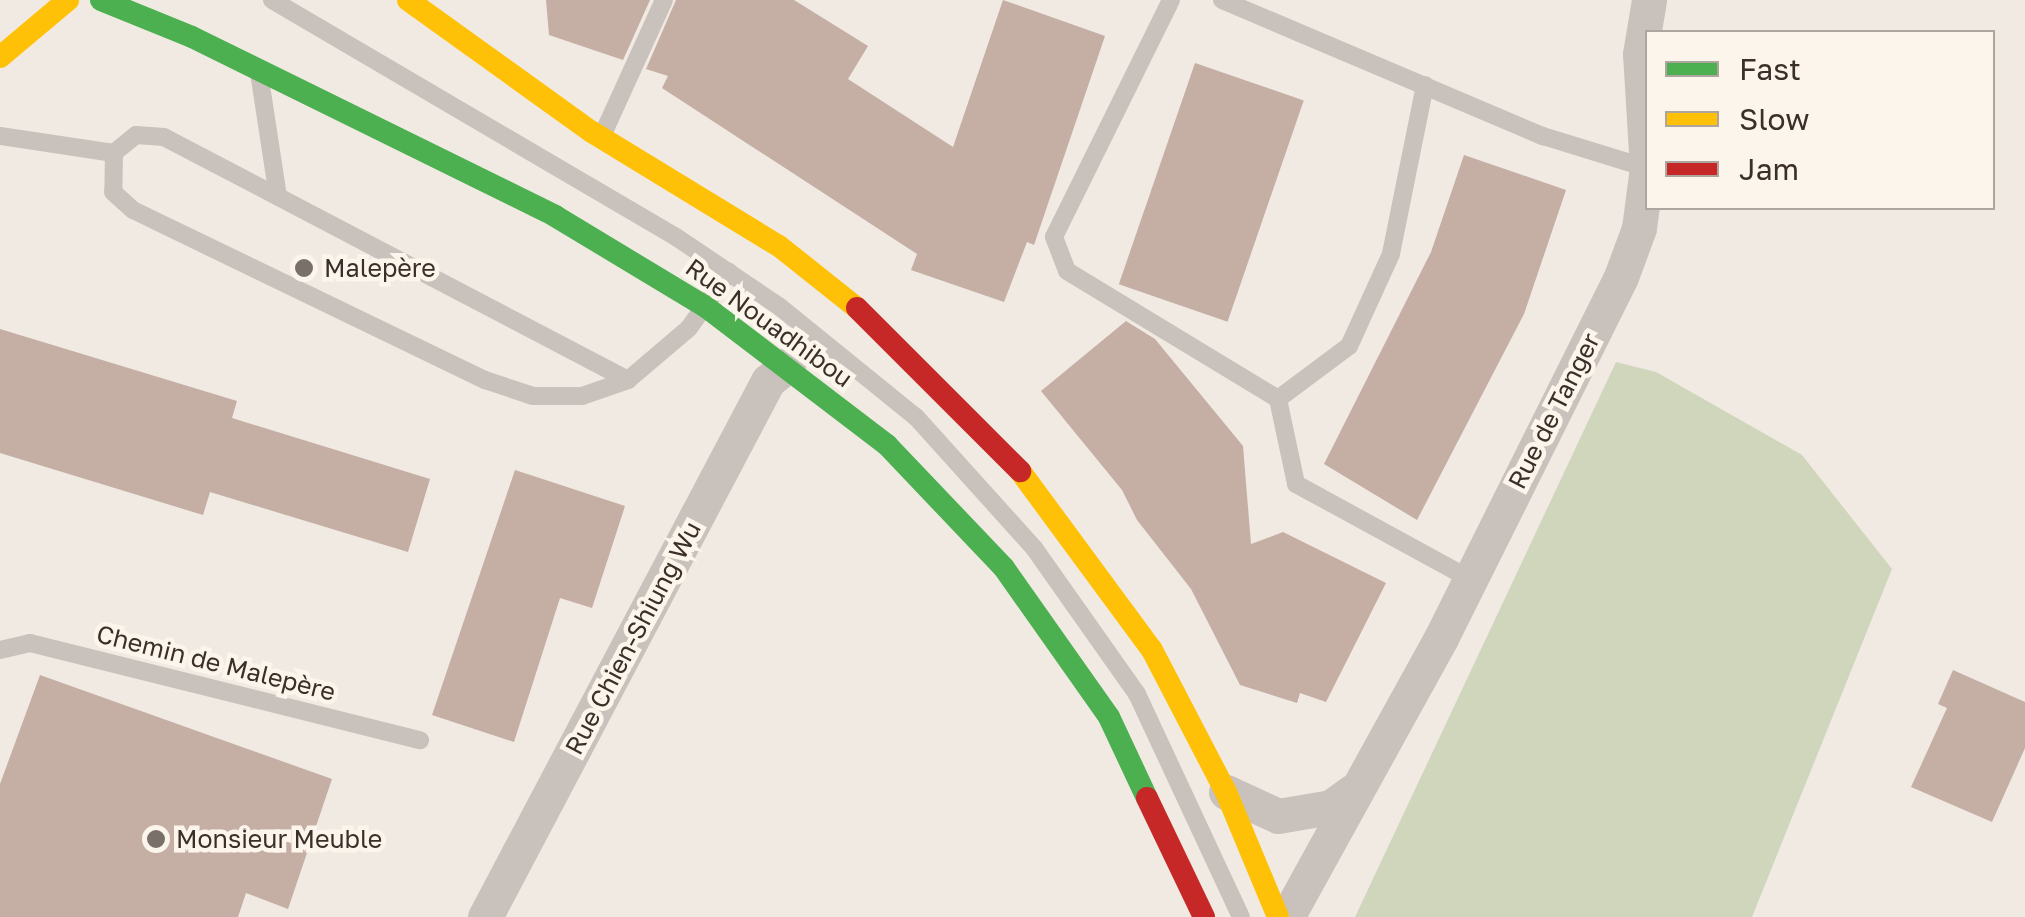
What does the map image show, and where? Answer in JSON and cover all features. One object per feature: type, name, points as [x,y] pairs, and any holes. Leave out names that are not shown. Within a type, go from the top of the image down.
[{"type":"street","points":[[0,57],[68,0]]},
{"type":"street","name":"Rue Nouadhibou","points":[[101,0],[258,68],[555,216],[706,307],[788,365],[887,445],[1004,568],[1109,717],[1204,917]]},
{"type":"street","points":[[408,0],[602,138],[779,246],[869,318],[995,442],[1060,518],[1142,634],[1226,792],[1278,917]]},
{"type":"street","name":"Rue de Tanger","points":[[1645,135],[1640,54],[1649,0]]},
{"type":"street","name":"Rue de Tanger","points":[[1287,917],[1470,579],[1621,277],[1639,228],[1645,183]]},
{"type":"street","name":"Rue Chien-Shiung Wu","points":[[485,917],[768,381],[788,365]]},
{"type":"street","points":[[1226,792],[1278,816],[1331,807],[1352,792]]},
{"type":"lane","name":"Rue Nouadhibou","points":[[272,0],[729,272],[916,417],[1034,548],[1137,694],[1241,917]]},
{"type":"lane","points":[[602,138],[664,0]]},
{"type":"lane","points":[[1171,0],[1054,237],[1067,271],[1278,398],[1296,484],[1470,579]]},
{"type":"lane","points":[[1222,0],[1543,136],[1645,167]]},
{"type":"lane","points":[[258,68],[278,196]]},
{"type":"lane","points":[[1278,398],[1349,346],[1391,254],[1424,86]]},
{"type":"lane","points":[[0,136],[114,153],[136,135],[164,137],[628,380]]},
{"type":"lane","points":[[114,153],[113,192],[133,210],[497,385],[558,398],[628,380],[706,307],[729,272]]},
{"type":"lane","name":"Chemin de Malepère","points":[[0,650],[30,642],[420,740]]},
{"type":"green space","points":[[1616,362],[1656,372],[1802,455],[1892,569],[1752,917],[1355,917]]},
{"type":"building","points":[[546,0],[650,0],[623,60],[549,35]]},
{"type":"building","points":[[676,0],[794,0],[868,46],[848,79],[953,147],[1003,0],[1105,36],[1034,245],[1027,242],[1004,302],[911,270],[917,254],[662,88],[668,76],[646,69]]},
{"type":"building","points":[[1195,63],[1304,100],[1228,322],[1119,284]]},
{"type":"building","points":[[1464,155],[1566,190],[1524,314],[1417,520],[1324,464],[1431,252]]},
{"type":"building","points":[[1126,321],[1155,339],[1243,446],[1251,544],[1283,532],[1386,583],[1326,702],[1300,693],[1297,703],[1240,685],[1191,589],[1137,520],[1122,490],[1041,391]]},
{"type":"building","points":[[0,329],[237,401],[232,418],[430,479],[408,552],[210,492],[203,515],[0,453]]},
{"type":"building","points":[[515,470],[625,506],[592,608],[560,598],[514,742],[432,715]]},
{"type":"building","points":[[1953,670],[2025,702],[2025,748],[1992,822],[1911,787],[1947,708],[1938,704]]},
{"type":"building","name":"Monsieur Meuble","points":[[40,675],[332,779],[288,909],[246,893],[238,917],[0,917],[0,784]]},
{"type":"traffic: fast","points":[[101,0],[192,37],[555,216],[706,307],[887,445],[1004,568],[1109,717],[1147,798]]},
{"type":"traffic: slow","points":[[0,57],[68,0]]},
{"type":"traffic: slow","points":[[408,0],[592,132],[779,246],[857,308]]},
{"type":"traffic: slow","points":[[1020,471],[1152,650],[1226,792],[1278,917]]},
{"type":"traffic: jam","points":[[857,308],[1020,471]]},
{"type":"traffic: jam","points":[[1147,798],[1204,917]]},
{"type":"place","name":"Malepère","points":[[304,268]]},
{"type":"place","name":"Monsieur Meuble","points":[[156,839]]}]
